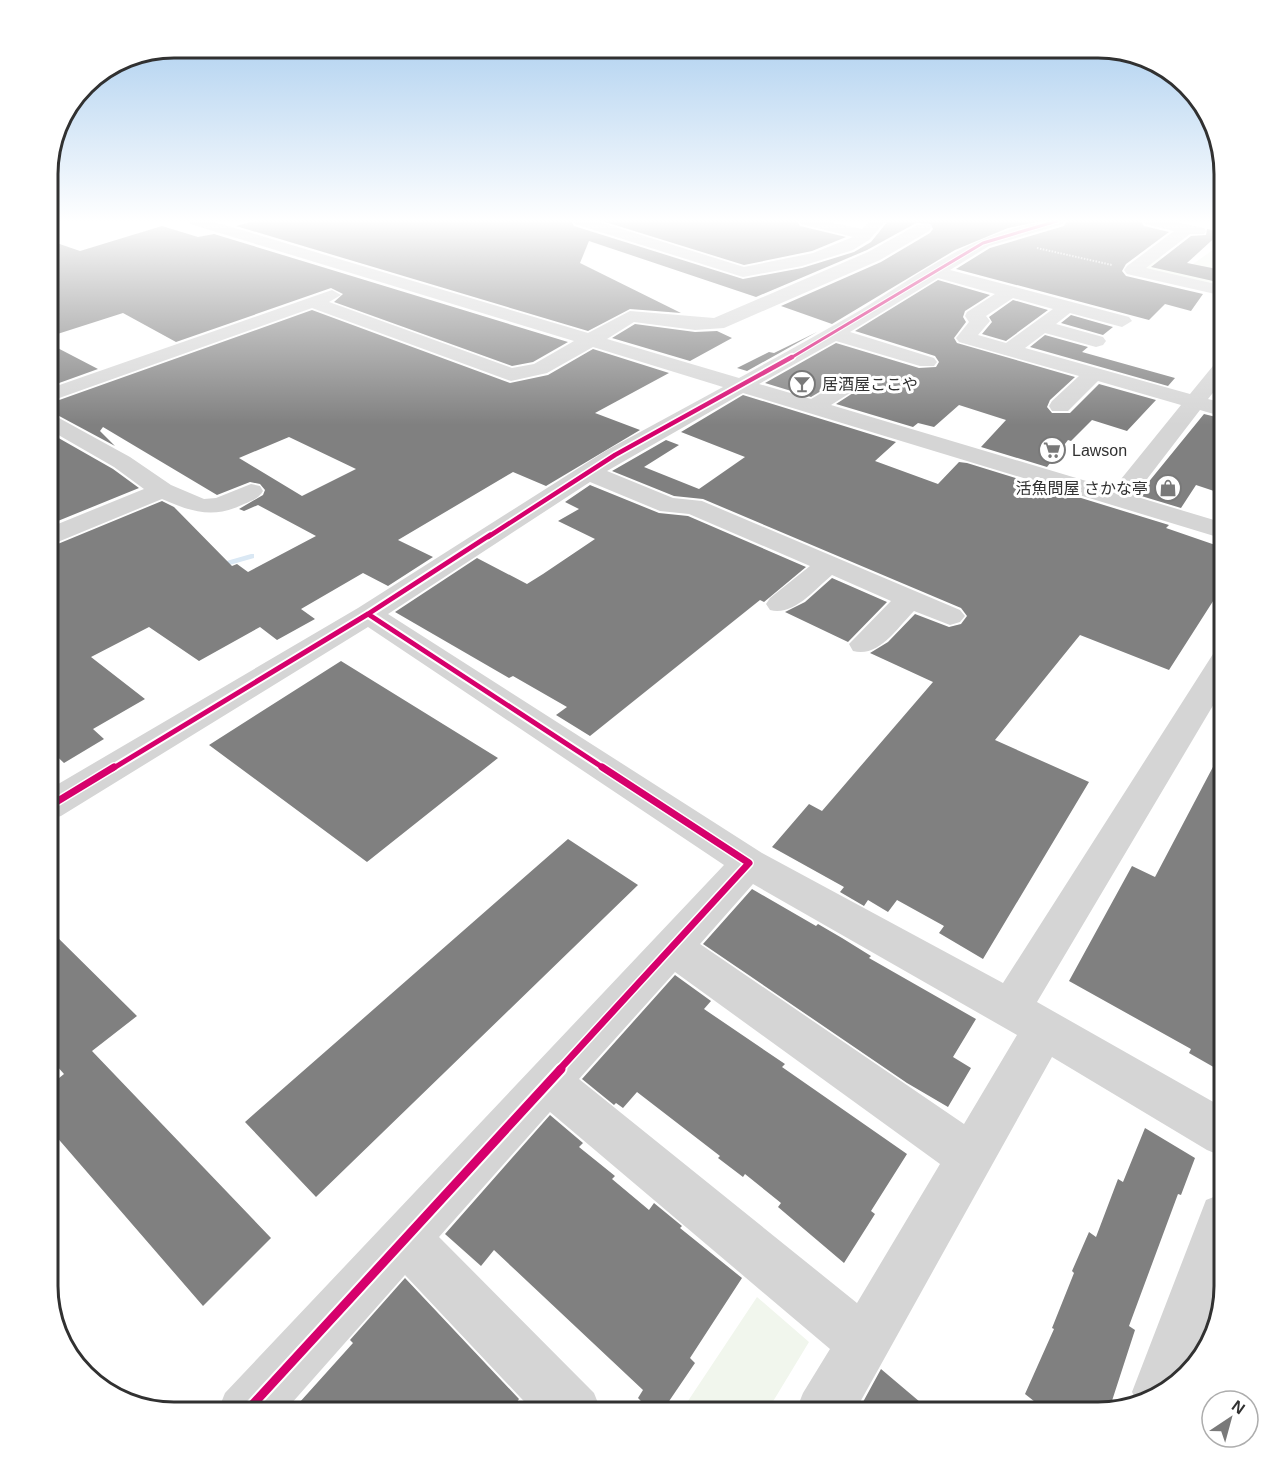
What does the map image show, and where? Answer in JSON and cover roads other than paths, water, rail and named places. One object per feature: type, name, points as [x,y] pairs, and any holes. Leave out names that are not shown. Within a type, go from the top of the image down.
[{"type":"street","points":[[59,392],[348,289]]},
{"type":"street","points":[[422,289],[1214,528]]},
{"type":"street","points":[[312,302],[511,375],[540,369],[587,339],[621,321],[642,315],[691,325],[717,324],[797,289]]},
{"type":"street","points":[[58,792],[368,614],[588,472],[835,334],[905,289]]},
{"type":"street","points":[[1000,289],[1122,321]]},
{"type":"street","points":[[1010,292],[974,316],[980,321],[966,338],[1214,407]]},
{"type":"street","points":[[1010,350],[1068,307]]},
{"type":"street","points":[[1042,326],[1096,341]]},
{"type":"street","points":[[835,334],[927,362]]},
{"type":"street","points":[[1060,406],[1093,374]]},
{"type":"street","points":[[1118,499],[1214,379]]},
{"type":"street","points":[[815,406],[854,382]]},
{"type":"street","points":[[59,425],[122,462],[162,490],[202,507],[220,508],[251,490]]},
{"type":"street","points":[[588,472],[669,506],[693,506],[950,616]]},
{"type":"street","points":[[59,534],[162,490]]},
{"type":"street","points":[[780,604],[829,564]]},
{"type":"street","points":[[864,644],[910,599]]},
{"type":"street","points":[[368,614],[749,863],[1027,1019],[1214,1128]]},
{"type":"street","points":[[829,1402],[970,1157],[1027,1019],[1214,679]]},
{"type":"street","points":[[255,1402],[749,863]]},
{"type":"street","points":[[672,947],[970,1157]]},
{"type":"street","points":[[548,1082],[863,1342]]},
{"type":"street","points":[[405,1239],[563,1402]]},
{"type":"street","points":[[1164,1382],[1214,1245]]},
{"type":"waterway","points":[[219,566],[251,556]]},
{"type":"place","name":"居酒屋ここや","points":[[802,384]]},
{"type":"place","name":"Lawson","points":[[1052,450]]},
{"type":"place","name":"活魚問屋 さかな亭","points":[[1168,488]]}]
